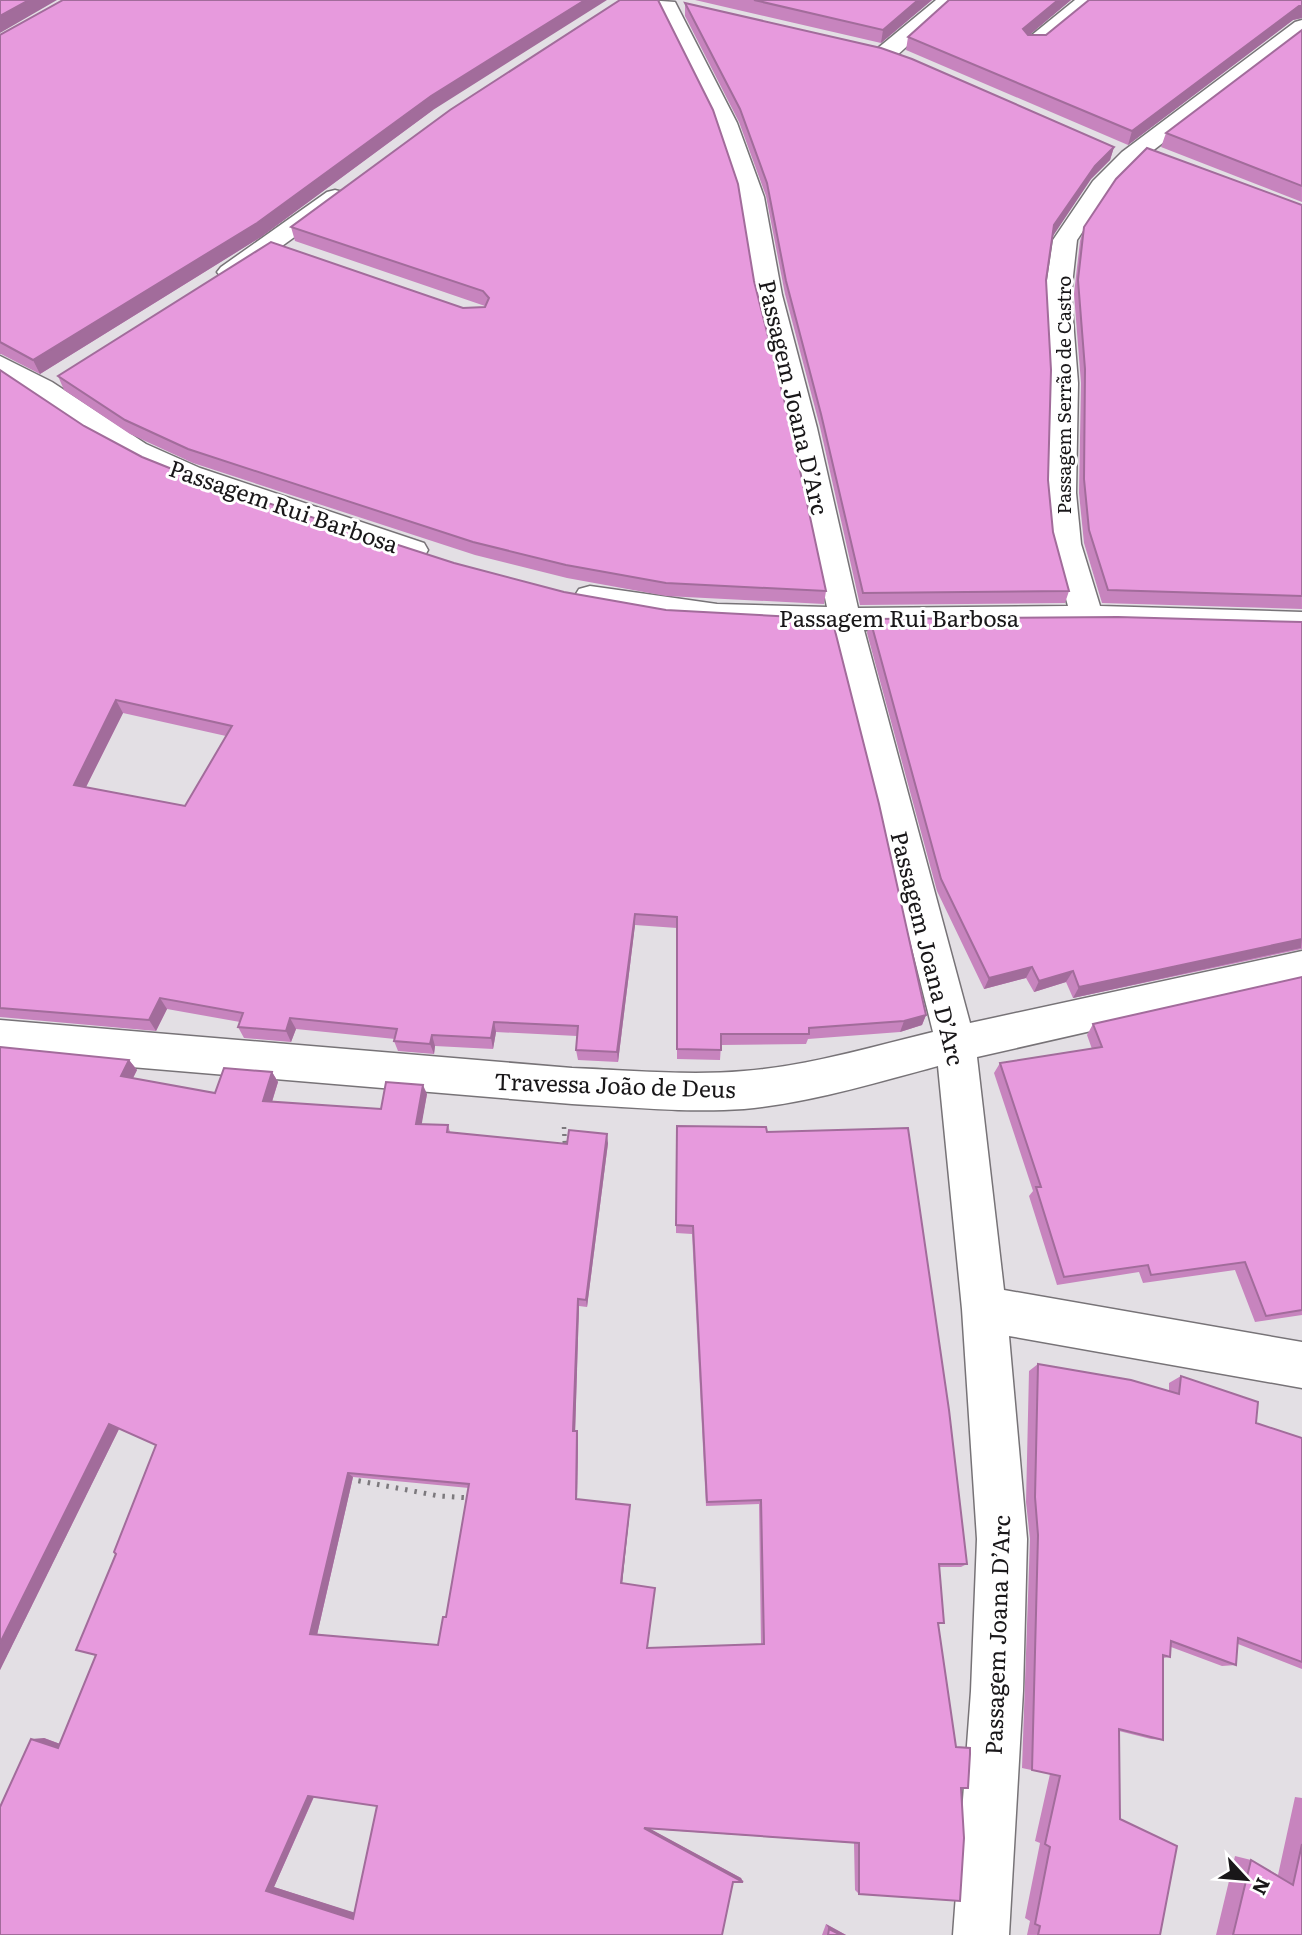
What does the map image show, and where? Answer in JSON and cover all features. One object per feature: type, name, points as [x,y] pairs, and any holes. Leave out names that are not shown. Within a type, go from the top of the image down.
[{"type":"street","points":[[886,53],[948,0]]},
{"type":"street","points":[[1034,43],[1088,0]]},
{"type":"street","name":"Passagem Joana D’Arc","points":[[671,4],[726,122],[752,197],[769,295],[803,428],[845,618],[956,1044],[984,1309],[1002,1539],[998,1691],[981,1935]]},
{"type":"street","name":"Passagem Serrão de Castro","points":[[1087,617],[1066,544],[1062,506],[1064,383],[1058,294],[1065,240],[1101,186],[1134,154],[1302,26]]},
{"type":"street","points":[[859,47],[908,60]]},
{"type":"street","points":[[1104,146],[1163,160]]},
{"type":"street","points":[[208,286],[271,244],[358,179]]},
{"type":"street","points":[[271,244],[297,253]]},
{"type":"street","name":"Passagem Rui Barbosa","points":[[0,364],[54,381],[96,427],[136,451],[190,475],[434,557]]},
{"type":"street","name":"Passagem Rui Barbosa","points":[[558,592],[717,615],[845,618],[1087,617],[1302,623]]},
{"type":"street","name":"Travessa João de Deus","points":[[0,1038],[562,1085],[661,1090],[744,1090],[837,1074],[956,1044],[1302,967]]},
{"type":"street","points":[[984,1309],[1302,1366]]},
{"type":"path","points":[[562,1085],[566,1152]]},
{"type":"path","points":[[337,1476],[439,1496],[478,1498]]},
{"type":"building","points":[[0,0],[29,0],[0,16]]},
{"type":"building","points":[[63,0],[585,0],[431,96],[257,223],[33,360],[0,342],[0,35]]},
{"type":"building","points":[[620,0],[658,0],[713,110],[738,184],[754,281],[788,415],[826,591],[666,583],[566,565],[473,542],[188,449],[125,420],[58,376],[271,242],[463,308],[485,307],[489,298],[483,291],[291,227],[450,110]]},
{"type":"building","points":[[754,0],[918,0],[883,30]]},
{"type":"building","points":[[949,0],[1058,0],[1023,29],[1028,35],[1046,35],[1089,0],[1302,0],[1302,6],[1132,131],[908,37]]},
{"type":"building","points":[[685,3],[881,48],[1114,147],[1095,166],[1054,225],[1046,280],[1051,370],[1048,480],[1053,532],[1069,591],[863,593],[821,414],[786,281],[767,183],[740,109]]},
{"type":"building","points":[[1302,30],[1302,186],[1166,133]]},
{"type":"building","points":[[1147,148],[1302,205],[1302,596],[1108,590],[1089,530],[1084,479],[1085,369],[1078,280],[1084,227],[1116,179]]},
{"type":"building","points":[[0,370],[84,426],[142,457],[212,485],[454,563],[564,592],[666,610],[832,619],[879,804],[926,1015],[904,1021],[809,1028],[809,1034],[721,1034],[721,1050],[677,1049],[677,917],[635,914],[617,1052],[576,1050],[578,1026],[494,1022],[491,1038],[432,1035],[430,1044],[394,1041],[397,1029],[290,1018],[286,1031],[238,1027],[243,1013],[160,998],[149,1020],[0,1008]],"holes":[[[116,700],[232,726],[185,806],[74,785]]]},
{"type":"building","points":[[1118,617],[1302,622],[1302,939],[1079,987],[1073,971],[1039,981],[1032,967],[989,978],[941,879],[870,619]]},
{"type":"building","points":[[1302,977],[1302,1310],[1266,1316],[1245,1262],[1151,1275],[1148,1265],[1064,1277],[1036,1187],[1041,1187],[1000,1063],[1102,1047],[1093,1024]]},
{"type":"building","points":[[0,1047],[129,1060],[121,1076],[215,1093],[224,1068],[272,1072],[263,1101],[381,1109],[386,1082],[423,1085],[416,1124],[448,1125],[447,1132],[567,1144],[569,1130],[607,1134],[586,1300],[578,1299],[573,1431],[577,1431],[576,1499],[630,1505],[621,1583],[655,1588],[647,1648],[764,1644],[761,1500],[707,1502],[693,1226],[676,1225],[677,1126],[766,1127],[767,1132],[908,1128],[949,1410],[967,1564],[939,1564],[944,1623],[938,1623],[956,1747],[970,1748],[968,1788],[961,1788],[964,1838],[960,1901],[859,1894],[859,1843],[644,1828],[743,1882],[733,1882],[722,1935],[0,1935],[0,1807],[31,1739],[58,1748],[96,1655],[76,1650],[116,1554],[114,1552],[156,1445],[109,1424],[0,1643]],"holes":[[[348,1473],[469,1484],[446,1617],[443,1617],[438,1645],[310,1634]],[[308,1796],[377,1806],[353,1919],[266,1891]]]},
{"type":"building","points":[[1038,1364],[1131,1380],[1179,1394],[1181,1376],[1258,1402],[1256,1423],[1302,1438],[1302,1662],[1238,1638],[1236,1665],[1171,1641],[1170,1657],[1163,1655],[1163,1740],[1119,1729],[1120,1819],[1177,1846],[1160,1935],[1038,1935],[1040,1926],[1035,1924],[1050,1847],[1045,1844],[1060,1776],[1032,1770],[1038,1535],[1035,1497]]},
{"type":"building","points":[[1302,1844],[1302,1935],[1233,1935],[1251,1860],[1293,1885]]},
{"type":"building","points":[[829,1929],[841,1935],[828,1935]]}]
